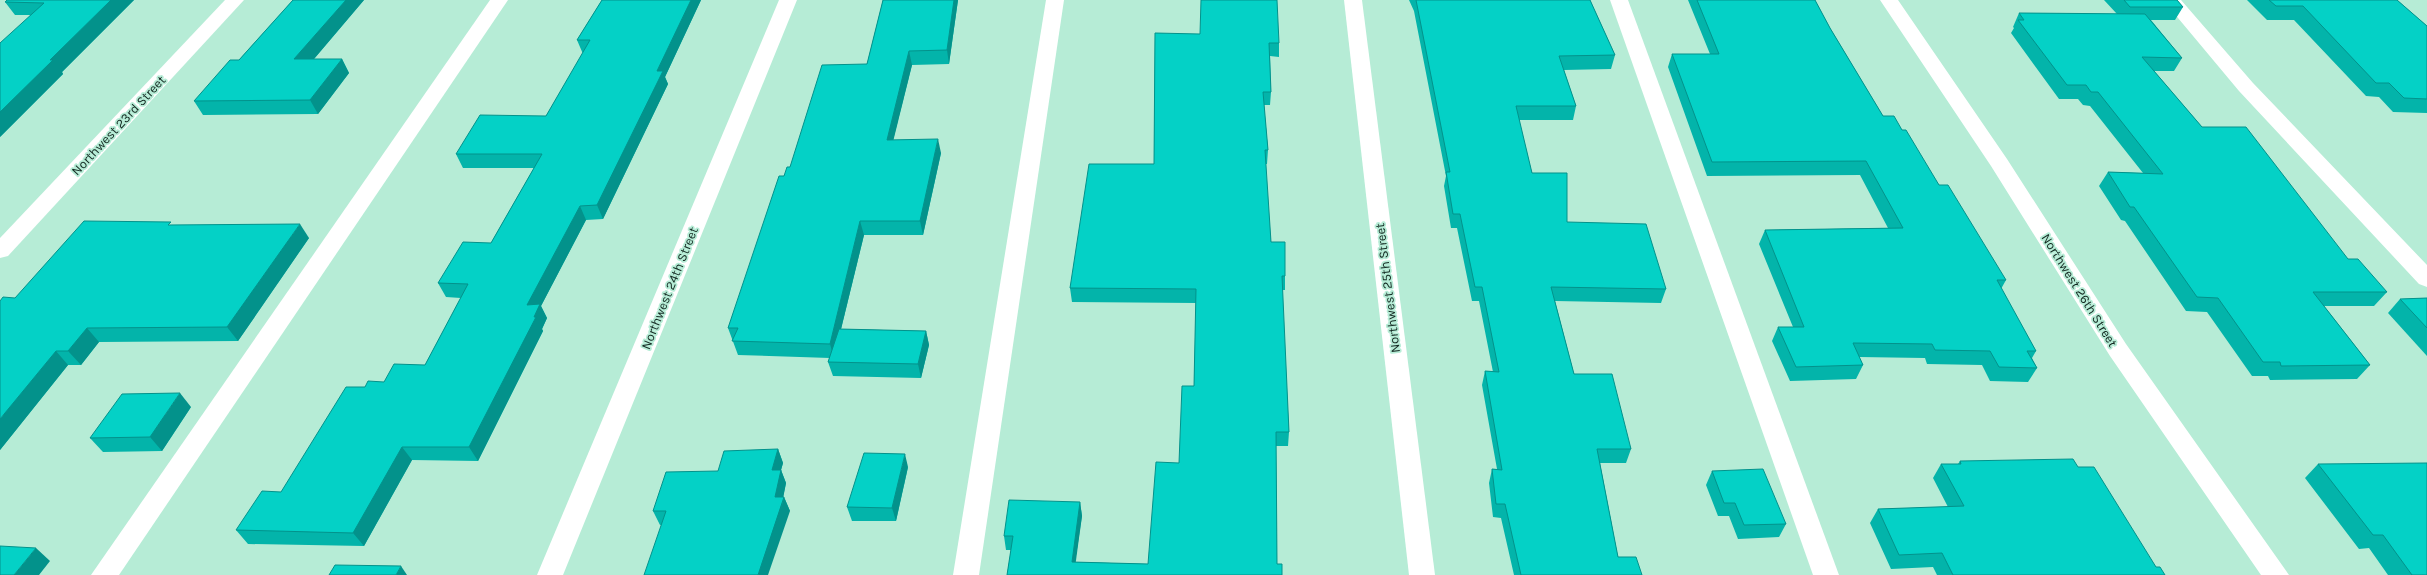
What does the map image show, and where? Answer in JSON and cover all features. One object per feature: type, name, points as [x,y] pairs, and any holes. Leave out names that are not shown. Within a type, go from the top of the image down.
[{"type":"street","name":"Northwest 23rd Street","points":[[0,251],[235,0]]},
{"type":"street","points":[[104,575],[341,231],[378,173],[444,82],[474,34],[499,0]]},
{"type":"street","name":"Northwest 24th Street","points":[[550,575],[788,0]]},
{"type":"street","points":[[966,575],[1055,0]]},
{"type":"street","name":"Northwest 25th Street","points":[[1353,0],[1422,575]]},
{"type":"street","points":[[1619,0],[1826,575]]},
{"type":"street","name":"Northwest 26th Street","points":[[1889,0],[2000,164],[2118,350],[2276,575]]},
{"type":"street","points":[[2172,0],[2246,87],[2427,280]]},
{"type":"building","points":[[7,0],[111,0],[0,112],[0,43],[44,3],[5,2]]},
{"type":"building","points":[[293,0],[346,0],[294,59],[342,59],[310,100],[194,101],[230,60],[239,60]]},
{"type":"building","points":[[602,0],[691,0],[657,71],[663,71],[597,205],[580,206],[527,305],[540,304],[534,317],[536,317],[469,447],[402,447],[353,533],[236,530],[262,491],[281,492],[346,387],[365,387],[368,381],[384,382],[394,364],[425,365],[468,284],[438,283],[463,242],[491,243],[542,154],[456,154],[480,115],[546,116],[590,40],[577,40]]},
{"type":"building","points":[[883,0],[954,0],[947,50],[909,51],[887,140],[938,139],[920,221],[860,221],[830,344],[732,341],[738,328],[728,328],[779,176],[784,176],[787,167],[790,167],[822,65],[867,64]]},
{"type":"building","points":[[1201,0],[1277,0],[1279,43],[1269,43],[1271,92],[1263,92],[1268,150],[1265,150],[1271,242],[1285,242],[1285,276],[1282,276],[1289,432],[1276,432],[1277,564],[1282,564],[1282,575],[1007,575],[1013,536],[1004,536],[1009,500],[1080,502],[1072,562],[1148,564],[1156,462],[1179,463],[1182,386],[1194,386],[1196,289],[1070,288],[1089,164],[1154,164],[1155,33],[1200,34]]},
{"type":"building","points":[[1416,0],[1590,0],[1615,55],[1559,56],[1576,106],[1516,106],[1532,173],[1567,173],[1567,222],[1646,224],[1666,289],[1551,287],[1574,374],[1612,374],[1631,449],[1597,449],[1618,557],[1636,557],[1642,575],[1521,575],[1505,504],[1496,504],[1492,469],[1502,470],[1485,371],[1499,372],[1482,287],[1475,287],[1460,214],[1453,214],[1446,172],[1450,172]]},
{"type":"building","points":[[1697,0],[1815,0],[1830,28],[1883,116],[1894,116],[1902,130],[1906,130],[1939,185],[1948,185],[2006,280],[1997,280],[2036,351],[2027,351],[2037,368],[1999,367],[1990,351],[1935,350],[1932,344],[1853,343],[1863,365],[1796,367],[1778,327],[1804,327],[1765,230],[1903,228],[1866,161],[1712,162],[1672,54],[1719,54]]},
{"type":"building","points":[[2124,0],[2177,0],[2183,7],[2130,7]]},
{"type":"building","points":[[2269,0],[2397,0],[2427,26],[2427,99],[2404,98],[2389,83],[2376,83],[2303,6],[2276,6]]},
{"type":"building","points":[[2019,13],[2145,14],[2182,58],[2142,57],[2202,127],[2246,127],[2348,259],[2358,259],[2387,292],[2313,292],[2370,365],[2281,366],[2280,362],[2263,362],[2218,298],[2197,297],[2134,207],[2130,207],[2108,172],[2163,174],[2098,92],[2091,92],[2086,85],[2067,85],[2018,20],[2024,20]]},
{"type":"building","points":[[84,221],[171,222],[168,225],[300,224],[227,327],[87,328],[68,351],[56,351],[0,419],[0,301],[3,297],[15,298]]},
{"type":"building","points":[[2427,298],[2427,328],[2400,299]]},
{"type":"building","points":[[839,329],[926,331],[918,364],[828,362]]},
{"type":"building","points":[[180,393],[150,437],[90,438],[122,394]]},
{"type":"building","points":[[778,449],[772,470],[781,470],[775,497],[784,497],[758,575],[644,575],[666,511],[653,511],[666,472],[718,471],[724,451]]},
{"type":"building","points":[[864,453],[905,454],[892,508],[847,507]]},
{"type":"building","points":[[2073,459],[2078,467],[2094,467],[2156,567],[2160,567],[2165,575],[1953,575],[1942,553],[1899,555],[1878,509],[1964,506],[1941,464],[1961,464],[1960,461]]},
{"type":"building","points":[[2427,463],[2427,575],[2412,575],[2383,535],[2373,535],[2318,464]]},
{"type":"building","points":[[1763,469],[1786,524],[1744,525],[1735,503],[1724,503],[1712,471]]},
{"type":"building","points":[[0,546],[36,548],[14,575],[0,575]]},
{"type":"building","points":[[335,565],[401,566],[396,575],[329,575]]}]
